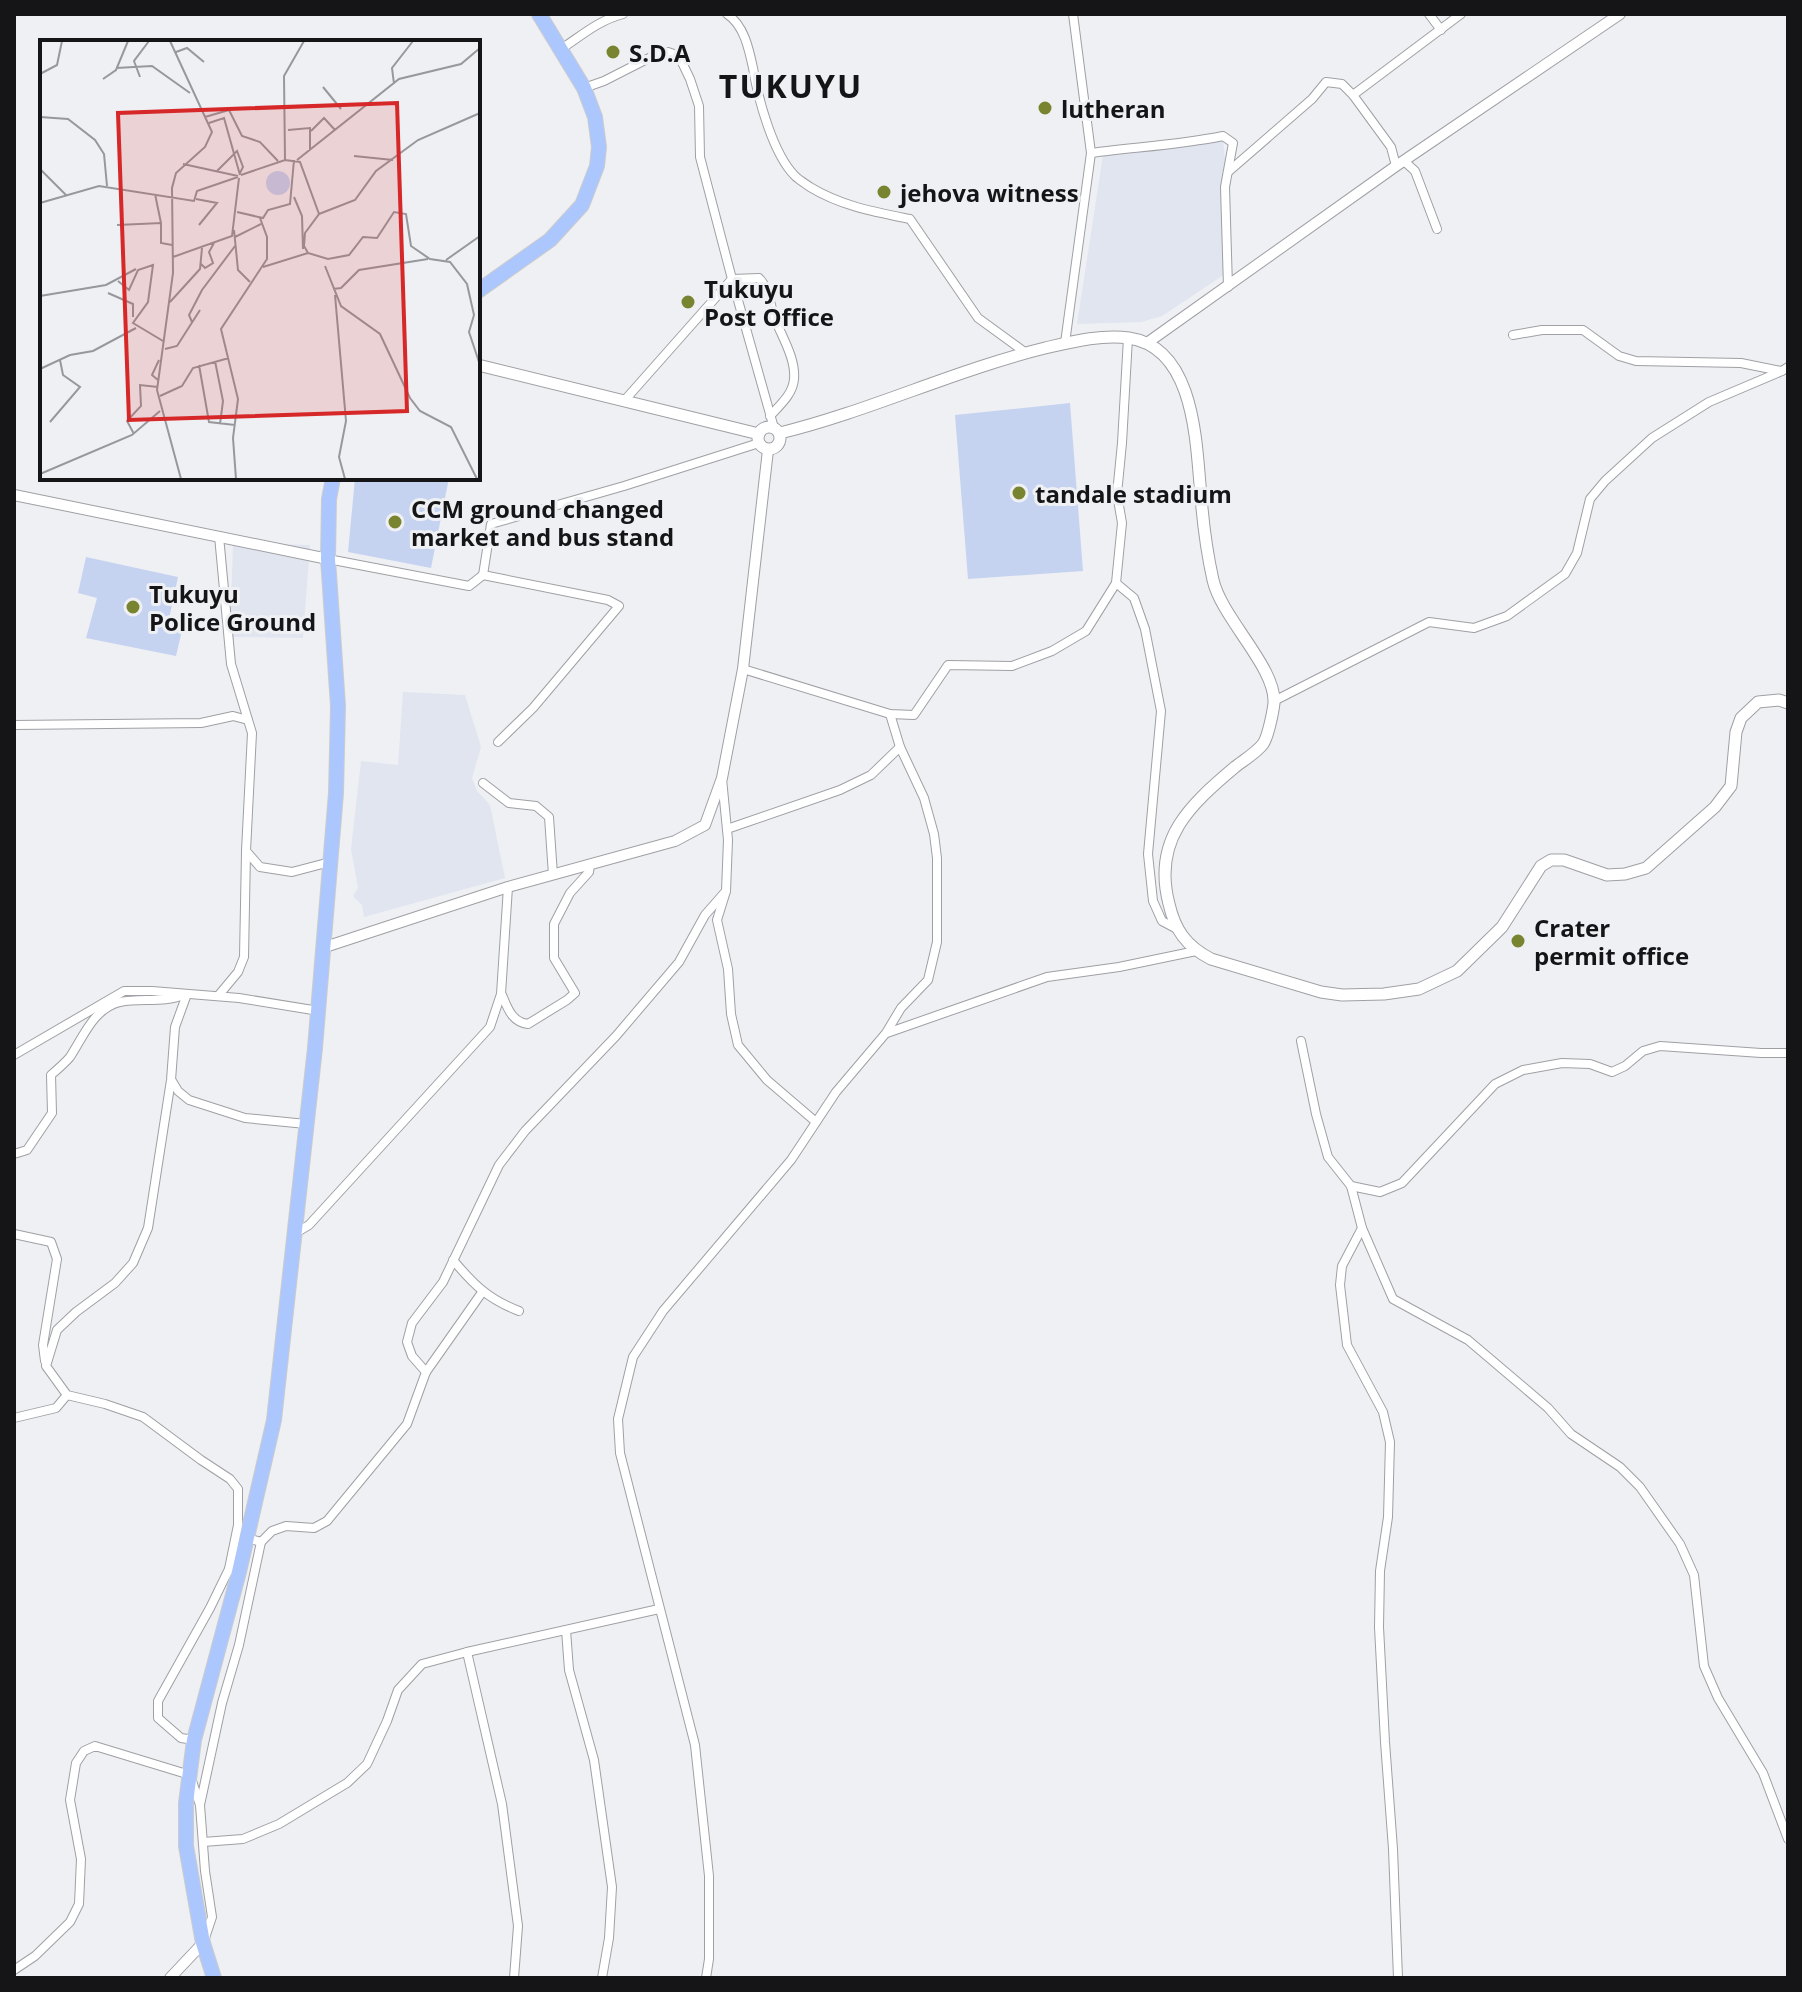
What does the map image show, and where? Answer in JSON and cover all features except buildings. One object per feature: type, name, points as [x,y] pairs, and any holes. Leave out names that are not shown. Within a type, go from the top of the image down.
[{"type":"highway","points":[[480,290],[550,240],[582,205],[597,166],[599,147],[595,117],[584,88],[539,14]]},
{"type":"highway","points":[[214,1978],[203,1943],[186,1846],[186,1803],[194,1740],[234,1570],[254,1540],[274,1420],[319,1011],[336,793],[338,706],[328,559],[329,499],[333,480]]},
{"type":"main road","points":[[762,442],[767,427],[814,425],[975,368],[1065,343],[1094,338],[1128,338],[1147,343],[1165,357],[1184,385],[1195,428],[1201,500],[1214,582],[1220,598],[1271,680],[1274,701],[1265,742],[1200,797],[1180,822],[1166,852],[1164,880],[1168,904],[1177,929],[1196,951],[1211,959],[1321,992],[1384,994],[1419,989],[1457,971],[1502,927],[1541,866],[1551,860],[1564,860],[1607,875],[1646,868],[1715,807],[1731,786],[1736,732],[1741,718],[1758,702],[1779,700],[1788,703]]},
{"type":"main road","points":[[480,365],[624,401],[762,442],[775,449],[780,444],[775,426]]},
{"type":"street","points":[[561,49],[589,29],[623,14]]},
{"type":"street","points":[[727,14],[733,18],[748,46],[757,93],[779,153],[795,177],[825,196],[854,207],[910,219],[978,318],[1026,353]]},
{"type":"street","points":[[1065,343],[1091,153],[1073,14]]},
{"type":"street","points":[[1429,14],[1441,30]]},
{"type":"street","points":[[1353,95],[1461,14]]},
{"type":"street","points":[[1147,343],[1400,163],[1620,14]]},
{"type":"street","points":[[584,88],[657,54],[668,52],[679,56],[699,106],[700,157],[775,426]]},
{"type":"street","points":[[1228,173],[1312,99],[1326,82],[1342,84],[1400,163],[1415,171],[1437,229]]},
{"type":"street","points":[[1091,153],[1182,144],[1223,136],[1233,143],[1225,187],[1228,287]]},
{"type":"street","points":[[624,401],[732,279],[756,277],[762,280],[793,364],[792,388],[775,426]]},
{"type":"street","points":[[1513,335],[1542,330],[1583,330],[1619,356],[1636,361],[1741,363],[1785,369]]},
{"type":"street","points":[[743,669],[890,714],[914,715],[948,665],[1012,666],[1052,651],[1086,631],[1116,583],[1122,523],[1117,494],[1128,338]]},
{"type":"street","points":[[1274,701],[1429,622],[1474,628],[1507,616],[1565,574],[1577,553],[1590,499],[1652,438],[1709,402],[1785,369]]},
{"type":"street","points":[[14,495],[469,586],[483,575],[491,524],[762,442],[743,669],[722,778],[705,825],[675,841],[508,887],[322,948]]},
{"type":"street","points":[[218,996],[238,972],[244,957],[252,733],[231,664],[219,536]]},
{"type":"street","points":[[483,575],[608,600],[619,606],[533,708],[498,742]]},
{"type":"street","points":[[1116,583],[1134,598],[1145,629],[1161,711],[1148,854],[1153,901],[1162,921],[1177,929]]},
{"type":"street","points":[[706,1978],[709,1959],[709,1876],[695,1745],[620,1453],[618,1419],[633,1357],[663,1311],[791,1160],[836,1092],[886,1033],[901,1008],[928,980],[937,942],[934,834],[924,798],[900,747],[890,714]]},
{"type":"street","points":[[14,725],[201,723],[233,716],[248,720]]},
{"type":"street","points":[[727,829],[840,790],[871,775],[900,747]]},
{"type":"street","points":[[722,778],[728,840],[726,891],[717,920],[728,969],[731,1014],[738,1045],[767,1080],[816,1122]]},
{"type":"street","points":[[483,783],[509,803],[536,806],[549,817],[553,875]]},
{"type":"street","points":[[246,851],[260,867],[292,872],[330,862]]},
{"type":"street","points":[[501,994],[512,1017],[528,1024],[575,993],[554,958],[554,924],[570,893],[589,872],[590,865]]},
{"type":"street","points":[[293,1234],[309,1225],[490,1027],[501,994],[508,887]]},
{"type":"street","points":[[426,1372],[412,1356],[407,1342],[412,1323],[443,1282],[499,1165],[525,1131],[616,1036],[679,962],[705,915],[726,891]]},
{"type":"street","points":[[886,1033],[1047,977],[1119,967],[1196,951]]},
{"type":"street","points":[[14,1055],[124,991],[218,996],[319,1011]]},
{"type":"street","points":[[46,1366],[57,1330],[115,1283],[133,1263],[148,1228],[171,1080],[175,1027],[187,994]]},
{"type":"street","points":[[14,1154],[27,1150],[52,1113],[51,1075],[68,1059],[92,1019],[116,1003],[142,999],[174,1000],[187,994]]},
{"type":"street","points":[[1301,1041],[1328,1157],[1351,1186],[1362,1228],[1393,1299],[1468,1340],[1548,1408],[1571,1434],[1620,1467],[1640,1487],[1680,1544],[1694,1575],[1704,1666],[1718,1698],[1763,1773],[1788,1839]]},
{"type":"street","points":[[1351,1186],[1380,1192],[1402,1183],[1495,1084],[1523,1070],[1562,1063],[1590,1064],[1612,1072],[1643,1051],[1660,1046],[1788,1053]]},
{"type":"street","points":[[171,1080],[189,1100],[203,1105],[245,1118],[306,1124]]},
{"type":"street","points":[[1362,1228],[1342,1266],[1340,1285],[1347,1345],[1383,1412],[1390,1442],[1388,1517],[1380,1571],[1379,1627],[1398,1978]]},
{"type":"street","points":[[14,1234],[51,1242],[57,1259],[43,1345],[46,1366],[67,1395],[143,1417],[230,1479],[238,1489],[234,1570],[158,1701],[158,1718],[181,1738],[194,1740]]},
{"type":"street","points":[[453,1260],[469,1279],[497,1302],[519,1311]]},
{"type":"street","points":[[200,1805],[224,1696],[239,1645],[254,1540],[286,1526],[314,1528],[327,1521],[407,1424],[426,1372],[483,1291]]},
{"type":"street","points":[[14,1418],[56,1408],[67,1395]]},
{"type":"street","points":[[203,1842],[243,1839],[279,1824],[347,1783],[367,1764],[398,1690],[422,1664],[659,1609]]},
{"type":"street","points":[[566,1630],[569,1670],[594,1760],[612,1887],[609,1938],[602,1978]]},
{"type":"street","points":[[467,1652],[502,1804],[518,1926],[514,1978]]},
{"type":"street","points":[[207,1691],[224,1696]]},
{"type":"street","points":[[14,1970],[35,1956],[70,1922],[79,1904],[81,1859],[70,1800],[76,1763],[84,1751],[95,1746],[190,1775],[200,1805],[212,1917],[203,1943],[170,1978]]},
{"type":"shaded area","points":[[1223,140],[1225,274],[1162,316],[1141,322],[1077,324],[1103,155]]},
{"type":"shaded area","name":"tandale stadium","points":[[1070,403],[1083,571],[968,579],[955,415]]},
{"type":"shaded area","name":"CCM ground changed market and bus stand","points":[[355,480],[449,480],[431,568],[348,552]]},
{"type":"shaded area","points":[[233,543],[310,545],[303,638],[230,637]]},
{"type":"shaded area","name":"Tukuyu Police Ground","points":[[86,557],[178,577],[169,619],[184,622],[176,656],[86,638],[97,598],[78,593]]},
{"type":"shaded area","points":[[403,692],[465,695],[481,747],[472,778],[477,791],[490,805],[505,878],[364,917],[362,905],[353,896],[358,888],[351,849],[361,761],[398,765]]},
{"type":"place","name":"S.D.A","points":[[613,52]]},
{"type":"place","name":"lutheran","points":[[1045,108]]},
{"type":"place","name":"jehova witness","points":[[884,192]]},
{"type":"place","name":"Tukuyu Post Office","points":[[688,302]]},
{"type":"place","name":"tandale stadium","points":[[1019,493]]},
{"type":"place","name":"CCM ground changed market and bus stand","points":[[395,522]]},
{"type":"place","name":"Tukuyu Police Ground","points":[[133,607]]},
{"type":"place","name":"Crater permit office","points":[[1518,941]]},
{"type":"district","name":"TUKUYU","points":[[791,85]]}]
